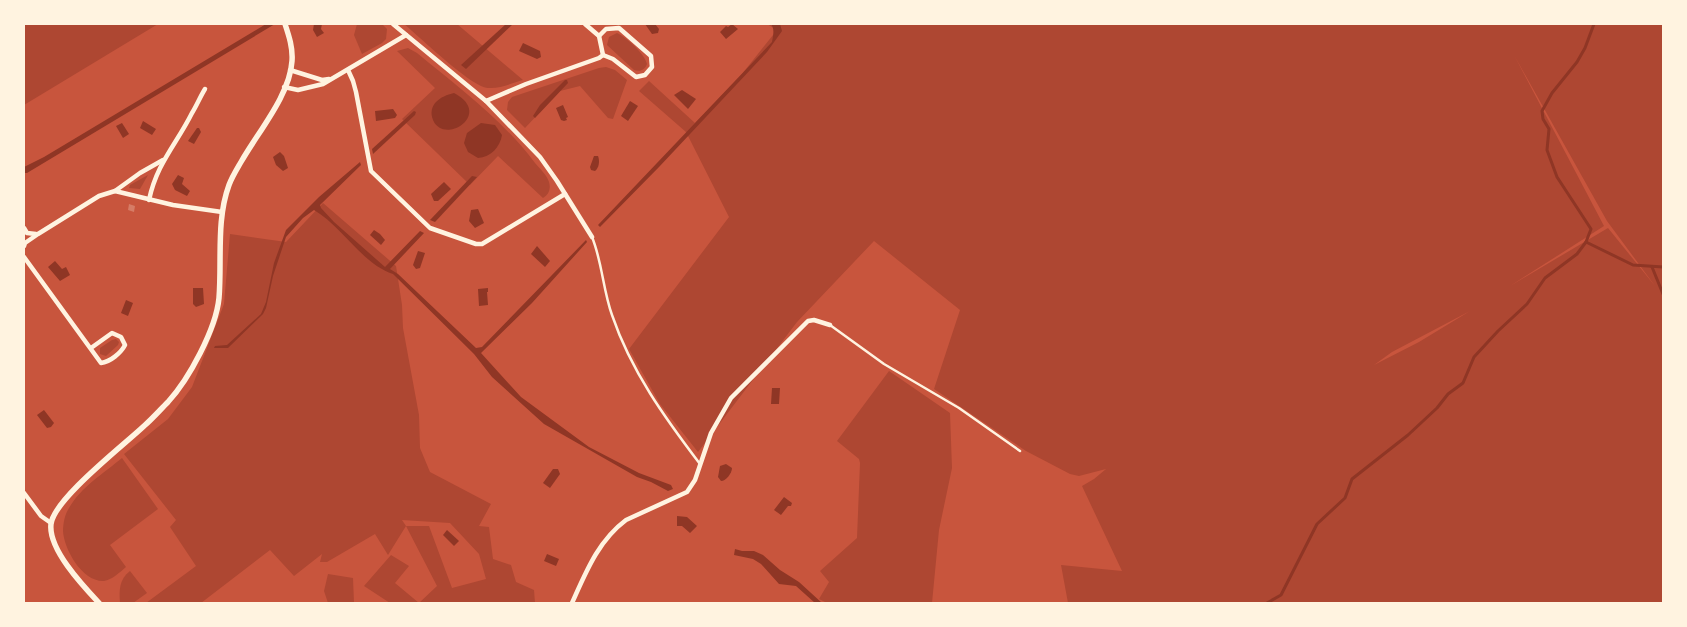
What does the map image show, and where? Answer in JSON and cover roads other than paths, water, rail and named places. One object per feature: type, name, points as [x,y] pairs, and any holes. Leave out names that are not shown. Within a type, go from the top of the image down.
[{"type":"street","points":[[95,602],[56,546],[52,535],[51,523],[59,507],[66,499],[145,426],[175,393],[188,377],[205,341],[218,306],[222,212],[231,179],[278,102],[290,70],[292,50],[285,24]]},
{"type":"street","points":[[393,24],[486,101],[540,156],[592,237]]},
{"type":"street","points":[[585,24],[599,36],[603,54]]},
{"type":"street","points":[[599,36],[606,29],[618,28],[651,56],[652,64],[647,73],[636,77],[613,59],[603,54]]},
{"type":"street","points":[[284,87],[298,90],[316,86],[348,70],[406,35]]},
{"type":"street","points":[[486,101],[526,84],[586,64],[603,54]]},
{"type":"street","points":[[290,70],[322,80],[330,79]]},
{"type":"street","points":[[348,70],[356,92],[371,171],[430,228],[476,244],[482,244],[565,194]]},
{"type":"street","points":[[149,200],[153,182],[164,159],[193,113],[205,89]]},
{"type":"street","points":[[24,246],[25,243],[38,234],[99,196],[115,191],[164,159]]},
{"type":"street","points":[[115,191],[149,200],[222,212]]},
{"type":"street","points":[[24,228],[27,232],[38,234]]},
{"type":"street","points":[[24,257],[91,348],[103,363],[122,351],[125,344],[121,337],[112,333],[91,348]]},
{"type":"street","points":[[572,603],[594,555],[617,526],[687,492],[695,480],[711,433],[731,398],[808,321],[814,320],[830,325]]},
{"type":"street","points":[[24,494],[41,516],[51,523]]},
{"type":"lane","points":[[592,237],[612,315],[628,354],[668,422],[700,464]]},
{"type":"lane","points":[[830,325],[884,364],[959,408],[1020,451]]},
{"type":"waterway","points":[[1267,603],[1281,595],[1317,524],[1345,498],[1352,479],[1408,435],[1437,408],[1448,394],[1463,383],[1474,357],[1527,304],[1545,278],[1577,254],[1586,242],[1591,229],[1557,177],[1547,150],[1549,129],[1543,119],[1542,111],[1552,93],[1577,62],[1585,48],[1594,24]]},
{"type":"waterway","points":[[1586,242],[1633,265],[1663,267]]},
{"type":"waterway","points":[[1652,267],[1663,294]]}]
